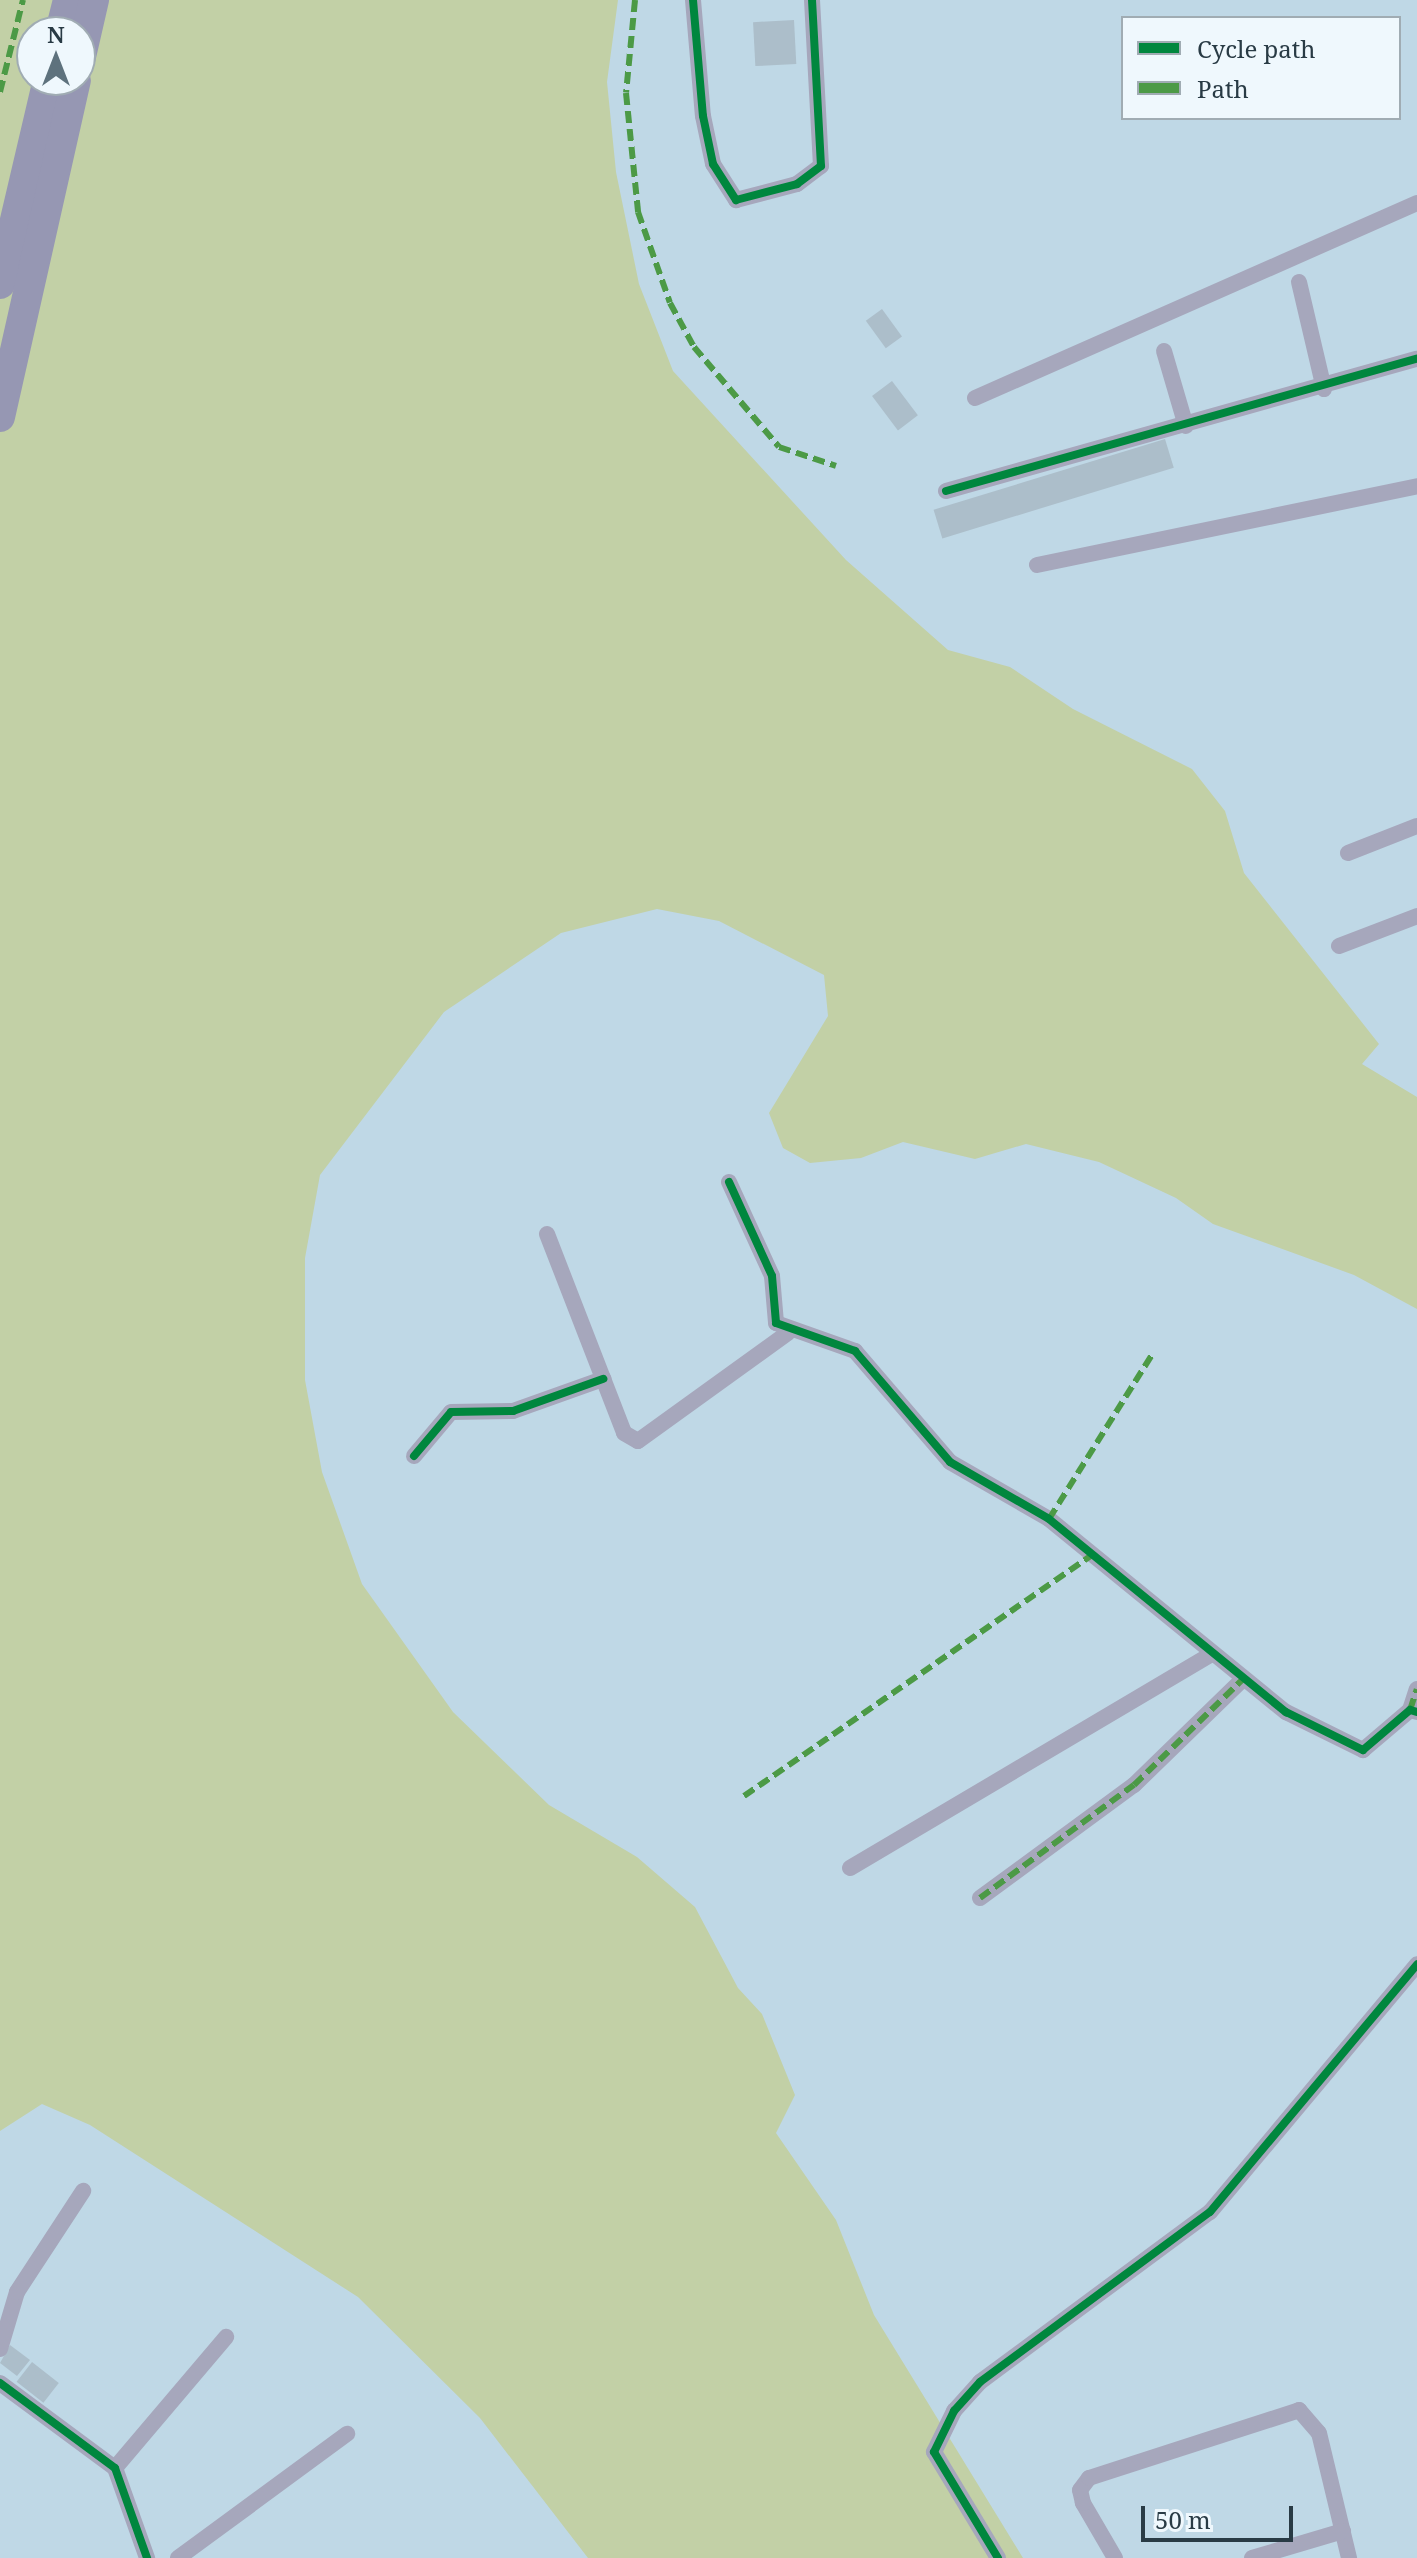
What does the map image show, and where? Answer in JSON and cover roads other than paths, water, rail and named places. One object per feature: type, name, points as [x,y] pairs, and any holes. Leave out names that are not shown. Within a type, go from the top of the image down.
[{"type":"highway","points":[[0,284],[44,96]]},
{"type":"highway","points":[[0,417],[72,96]]},
{"type":"street","points":[[693,0],[703,116],[713,164],[736,200],[786,189],[821,166],[812,0]]},
{"type":"street","points":[[975,398],[1417,203]]},
{"type":"street","points":[[1299,282],[1324,389]]},
{"type":"street","points":[[1164,351],[1186,426]]},
{"type":"street","points":[[946,491],[1324,389],[1417,359]]},
{"type":"street","points":[[1037,565],[1417,486]]},
{"type":"street","points":[[1348,853],[1417,826]]},
{"type":"street","points":[[1339,946],[1417,916]]},
{"type":"street","points":[[729,1182],[772,1276],[776,1323],[788,1333]]},
{"type":"street","points":[[547,1234],[624,1433],[638,1441],[788,1333],[819,1333],[855,1351],[950,1462],[1049,1519],[1209,1656],[1286,1712],[1363,1750],[1413,1711],[1417,1689]]},
{"type":"street","points":[[414,1456],[451,1412],[513,1411],[603,1379]]},
{"type":"street","points":[[850,1868],[1120,1715],[1209,1656]]},
{"type":"street","points":[[980,1898],[1134,1785],[1242,1680]]},
{"type":"street","points":[[998,2558],[934,2452],[954,2411],[980,2382],[1210,2212],[1417,1964]]},
{"type":"street","points":[[0,2349],[17,2292],[83,2191]]},
{"type":"street","points":[[115,2468],[226,2337]]},
{"type":"street","points":[[0,2383],[115,2468],[147,2558]]},
{"type":"street","points":[[1115,2558],[1083,2503],[1089,2478],[1299,2410],[1319,2433],[1349,2558]]},
{"type":"street","points":[[178,2558],[347,2434]]},
{"type":"street","points":[[1252,2558],[1343,2531]]}]
